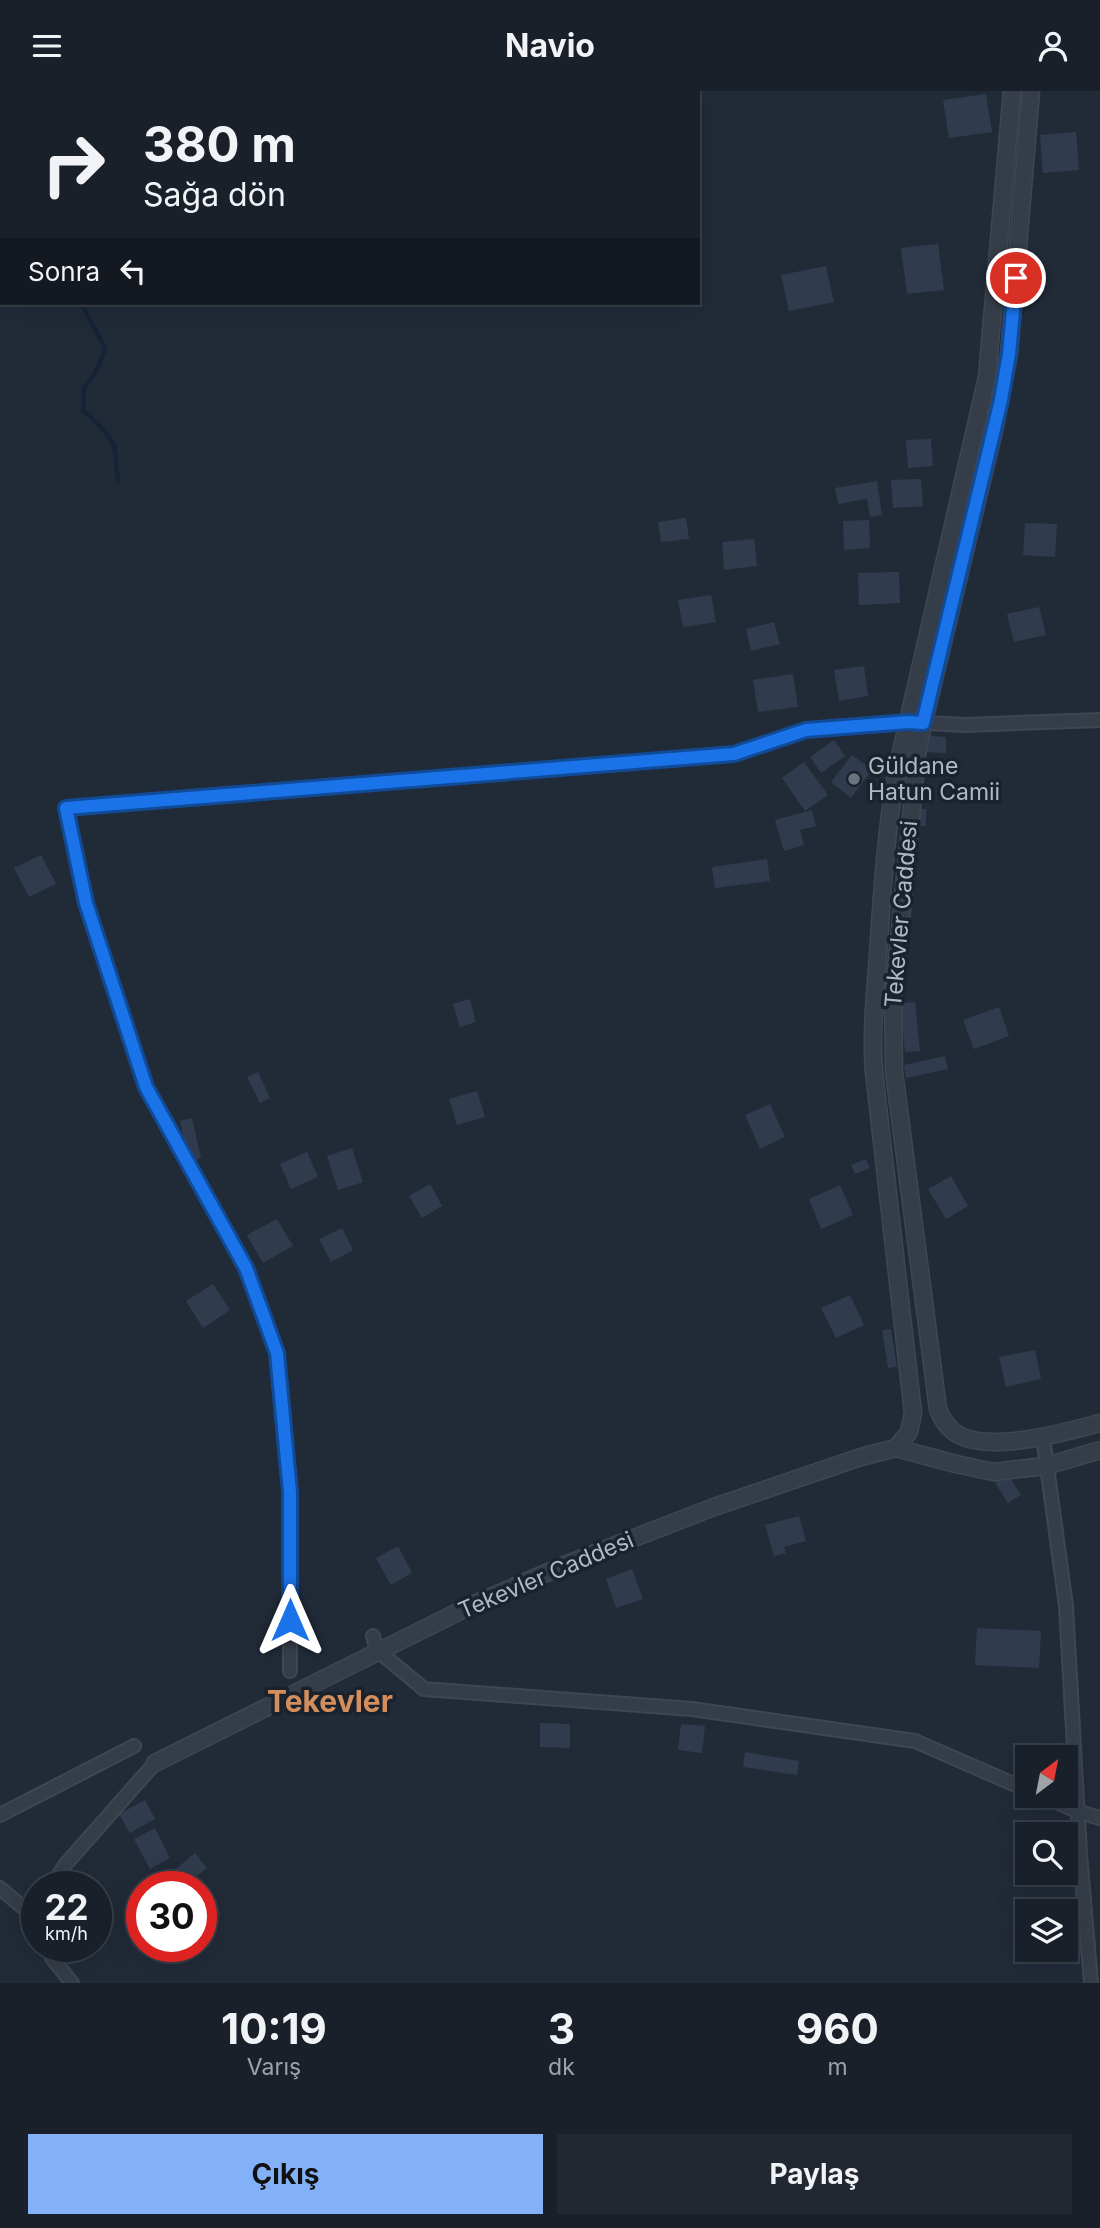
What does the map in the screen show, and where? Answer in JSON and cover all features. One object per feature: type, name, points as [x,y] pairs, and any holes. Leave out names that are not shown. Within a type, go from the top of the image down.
[{"type":"street","points":[[896,1448],[909,1432],[913,1413],[872,1046],[882,895],[892,797],[916,722],[985,386],[1012,91]]},
{"type":"street","name":"Tekevler Caddesi","points":[[1031,91],[1005,377],[916,722],[893,1000],[892,1048],[938,1409],[945,1423],[967,1438],[997,1441],[1043,1437]]},
{"type":"street","points":[[290,1671],[290,1492],[277,1353],[246,1268],[146,1087],[86,903],[66,808],[734,754],[806,730],[916,722],[965,725],[1100,720]]},
{"type":"street","points":[[1091,1983],[1066,1606],[1043,1437],[1100,1423]]},
{"type":"street","name":"Tekevler Caddesi","points":[[155,1763],[375,1643],[714,1507],[861,1457],[896,1448],[993,1472],[1046,1466],[1100,1450]]},
{"type":"street","points":[[375,1643],[424,1689],[692,1709],[915,1741],[1015,1785]]},
{"type":"street","points":[[0,1815],[134,1746]]},
{"type":"street","points":[[61,1871],[155,1763]]},
{"type":"street","points":[[1070,1808],[1100,1818]]},
{"type":"street","points":[[0,1888],[21,1904]]},
{"type":"street","points":[[55,1962],[72,1983]]},
{"type":"building","points":[[986,94],[992,132],[949,138],[943,100]]},
{"type":"building","points":[[1076,132],[1079,170],[1043,173],[1040,135]]},
{"type":"building","points":[[938,244],[944,290],[907,294],[901,248]]},
{"type":"building","points":[[826,266],[834,302],[789,311],[781,275]]},
{"type":"building","points":[[931,439],[933,466],[908,468],[906,440]]},
{"type":"building","points":[[921,479],[923,506],[893,508],[891,480]]},
{"type":"building","points":[[877,481],[882,515],[870,517],[867,499],[838,504],[835,488]]},
{"type":"building","points":[[686,518],[689,539],[661,542],[658,522]]},
{"type":"building","points":[[869,520],[870,548],[844,550],[843,521]]},
{"type":"building","points":[[1025,523],[1057,524],[1055,557],[1023,555]]},
{"type":"building","points":[[754,539],[757,566],[724,570],[722,542]]},
{"type":"building","points":[[899,572],[900,603],[859,605],[858,573]]},
{"type":"building","points":[[711,595],[716,622],[683,627],[678,600]]},
{"type":"building","points":[[1039,607],[1046,635],[1014,642],[1007,614]]},
{"type":"building","points":[[774,622],[780,644],[751,651],[746,629]]},
{"type":"building","points":[[864,666],[868,696],[839,701],[834,670]]},
{"type":"building","points":[[793,674],[798,707],[758,712],[753,680]]},
{"type":"building","points":[[925,735],[946,737],[946,753],[924,752]]},
{"type":"building","points":[[834,740],[845,756],[821,773],[810,757]]},
{"type":"building","points":[[852,755],[872,770],[851,798],[831,782]]},
{"type":"building","points":[[804,762],[828,795],[805,811],[782,778]]},
{"type":"building","points":[[915,809],[926,809],[926,826],[915,826]]},
{"type":"building","points":[[812,810],[816,826],[800,830],[804,845],[784,851],[775,820]]},
{"type":"building","points":[[41,855],[56,884],[29,897],[14,868]]},
{"type":"building","points":[[767,859],[770,881],[715,888],[712,867]]},
{"type":"building","points":[[470,999],[476,1022],[460,1027],[453,1004]]},
{"type":"building","points":[[915,1002],[920,1051],[905,1052],[900,1003]]},
{"type":"building","points":[[999,1007],[1009,1036],[974,1049],[963,1020]]},
{"type":"building","points":[[945,1056],[948,1069],[906,1078],[904,1065]]},
{"type":"building","points":[[258,1072],[270,1098],[260,1103],[247,1077]]},
{"type":"building","points":[[477,1091],[485,1117],[457,1125],[449,1099]]},
{"type":"building","points":[[770,1104],[785,1137],[760,1149],[745,1115]]},
{"type":"building","points":[[192,1118],[201,1158],[189,1161],[180,1121]]},
{"type":"building","points":[[352,1148],[363,1182],[338,1190],[327,1156]]},
{"type":"building","points":[[307,1152],[318,1177],[291,1189],[280,1164]]},
{"type":"building","points":[[866,1159],[870,1168],[855,1174],[851,1165]]},
{"type":"building","points":[[951,1176],[968,1206],[946,1219],[928,1189]]},
{"type":"building","points":[[430,1184],[442,1206],[422,1218],[409,1196]]},
{"type":"building","points":[[840,1185],[853,1215],[821,1229],[809,1199]]},
{"type":"building","points":[[277,1219],[293,1246],[263,1263],[247,1235]]},
{"type":"building","points":[[342,1228],[353,1250],[331,1262],[319,1239]]},
{"type":"building","points":[[213,1284],[230,1310],[203,1328],[186,1301]]},
{"type":"building","points":[[850,1295],[864,1325],[836,1338],[821,1308]]},
{"type":"building","points":[[891,1329],[897,1367],[888,1368],[882,1330]]},
{"type":"building","points":[[1035,1350],[1041,1379],[1006,1387],[999,1357]]},
{"type":"building","points":[[1007,1473],[1021,1495],[1008,1503],[994,1481]]},
{"type":"building","points":[[799,1516],[806,1541],[784,1547],[786,1553],[774,1556],[765,1525]]},
{"type":"building","points":[[398,1546],[412,1573],[391,1585],[376,1558]]},
{"type":"building","points":[[632,1569],[643,1599],[616,1608],[606,1579]]},
{"type":"building","points":[[977,1628],[1041,1631],[1039,1668],[975,1665]]},
{"type":"building","points":[[540,1723],[570,1724],[570,1748],[540,1747]]},
{"type":"building","points":[[681,1724],[705,1726],[702,1753],[678,1750]]},
{"type":"building","points":[[745,1752],[799,1761],[797,1775],[743,1767]]},
{"type":"building","points":[[145,1800],[155,1819],[130,1833],[119,1814]]},
{"type":"building","points":[[155,1828],[170,1858],[150,1869],[134,1839]]},
{"type":"building","points":[[195,1853],[207,1868],[203,1871],[176,1869]]},
{"type":"waterway","points":[[82,305],[105,348],[94,374],[84,387],[83,411],[101,427],[112,442],[118,481]]},
{"type":"place","name":"Güldane Hatun Camii","points":[[854,779]]},
{"type":"district","name":"Tekevler","points":[[330,1701]]},
{"type":"route","points":[[290,1620],[290,1492],[277,1353],[246,1268],[146,1087],[86,903],[66,808],[734,754],[806,730],[923,723],[1001,400],[1009,354],[1016,278]]}]
